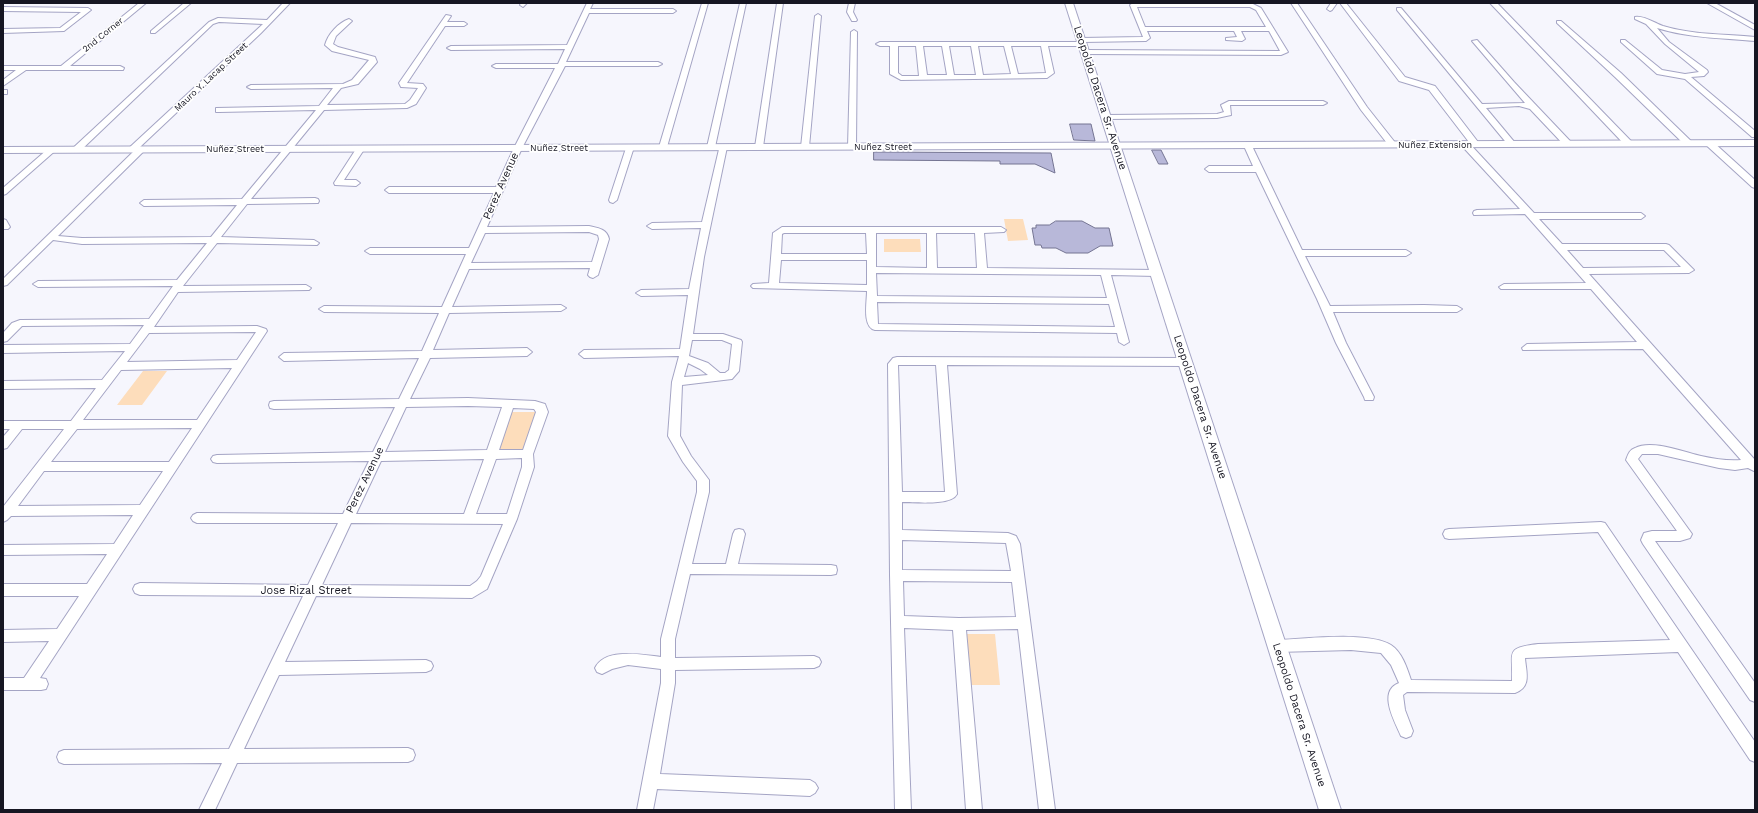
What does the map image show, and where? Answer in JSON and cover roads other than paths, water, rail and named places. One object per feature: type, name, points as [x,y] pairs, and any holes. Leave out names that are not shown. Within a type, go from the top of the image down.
[{"type":"main road","name":"Leopoldo Dacera Sr. Avenue","points":[[1069,3],[1330,810]]},
{"type":"street","name":"2nd Corner","points":[[63,68],[143,3]]},
{"type":"street","points":[[153,32],[188,3]]},
{"type":"street","name":"Mauro Y. Lacap Street","points":[[4,283],[137,149],[269,22],[286,3]]},
{"type":"street","name":"Perez Avenue","points":[[207,810],[426,354],[518,148],[570,47],[590,3]]},
{"type":"street","points":[[663,147],[705,3]]},
{"type":"street","points":[[645,810],[668,683],[668,639],[703,492],[703,480],[686,459],[674,436],[678,382],[684,355],[693,292],[706,226],[717,147],[743,3]]},
{"type":"street","points":[[759,147],[780,3]]},
{"type":"street","points":[[852,3],[850,8],[854,20]]},
{"type":"street","points":[[1294,3],[1364,108],[1393,145]]},
{"type":"street","points":[[1343,3],[1402,79],[1432,88],[1470,144],[1645,345],[1753,465]]},
{"type":"street","points":[[1493,3],[1628,143]]},
{"type":"street","points":[[1710,3],[1755,28]]},
{"type":"street","points":[[880,44],[1007,43],[1284,52],[1259,8],[1252,6],[1133,5],[1132,6],[1147,38],[1146,39],[1083,45]]},
{"type":"street","points":[[3,9],[88,10],[62,30],[3,31]]},
{"type":"street","points":[[1399,9],[1512,144]]},
{"type":"street","points":[[587,11],[673,11]]},
{"type":"street","points":[[219,110],[402,107],[411,104],[422,88],[420,86],[404,85],[403,83],[448,16]]},
{"type":"street","points":[[805,147],[818,16]]},
{"type":"street","points":[[1637,18],[1648,23],[1696,35],[1755,39]]},
{"type":"street","points":[[76,150],[211,23],[218,20],[269,22]]},
{"type":"street","points":[[251,87],[338,87],[355,82],[373,62],[372,59],[329,45],[331,38],[336,31],[349,21]]},
{"type":"street","points":[[1559,22],[1688,143]]},
{"type":"street","points":[[1648,23],[1667,43],[1704,72],[1701,74],[1688,75],[1687,77]]},
{"type":"street","points":[[442,24],[464,24]]},
{"type":"street","points":[[1142,29],[1271,29]]},
{"type":"street","points":[[1228,39],[1242,38],[1236,29]]},
{"type":"street","points":[[852,147],[854,32]]},
{"type":"street","points":[[1475,41],[1511,84],[1568,144]]},
{"type":"street","points":[[1623,41],[1660,72],[1687,77],[1755,135]]},
{"type":"street","points":[[919,43],[923,77]]},
{"type":"street","points":[[945,43],[951,77]]},
{"type":"street","points":[[974,43],[980,77]]},
{"type":"street","points":[[1007,43],[1015,76]]},
{"type":"street","points":[[894,44],[894,74],[901,78],[1044,76],[1050,74],[1044,44]]},
{"type":"street","points":[[451,48],[570,47]]},
{"type":"street","points":[[496,66],[658,64]]},
{"type":"street","points":[[3,68],[120,68]]},
{"type":"street","points":[[3,84],[24,68]]},
{"type":"street","points":[[5,514],[119,366],[178,286],[338,87]]},
{"type":"street","points":[[1106,117],[1217,116],[1228,113],[1225,105],[1229,103],[1324,103]]},
{"type":"street","points":[[1480,106],[1519,104],[1535,108]]},
{"type":"street","points":[[1709,143],[1755,185]]},
{"type":"street","name":"Nuñez Extension","points":[[1115,146],[1755,143]]},
{"type":"street","name":"Nuñez Street","points":[[3,150],[1115,146]]},
{"type":"street","points":[[1248,146],[1277,209],[1327,309],[1341,343],[1369,396]]},
{"type":"street","points":[[356,183],[338,183],[361,148]]},
{"type":"street","points":[[613,200],[630,148]]},
{"type":"street","points":[[3,192],[52,150]]},
{"type":"street","points":[[1209,169],[1258,169]]},
{"type":"street","points":[[390,190],[500,190]]},
{"type":"street","points":[[144,203],[315,201]]},
{"type":"street","points":[[1477,213],[1641,216]]},
{"type":"street","points":[[652,226],[706,226]]},
{"type":"street","points":[[482,230],[596,230],[601,232],[604,235],[604,239],[593,275]]},
{"type":"street","points":[[774,286],[778,257],[778,233],[782,230],[1001,230]]},
{"type":"street","points":[[871,230],[872,325],[877,328],[1121,330]]},
{"type":"street","points":[[931,230],[932,271]]},
{"type":"street","points":[[979,230],[982,271]]},
{"type":"street","points":[[54,238],[82,241],[214,240],[314,243]]},
{"type":"street","points":[[1560,247],[1664,247],[1670,250],[1689,270],[1580,271]]},
{"type":"street","points":[[370,251],[473,251]]},
{"type":"street","points":[[1300,254],[1406,253]]},
{"type":"street","points":[[778,257],[872,257]]},
{"type":"street","points":[[466,266],[596,265]]},
{"type":"street","points":[[872,270],[1156,273]]},
{"type":"street","points":[[1105,272],[1124,342]]},
{"type":"street","points":[[38,284],[306,288]]},
{"type":"street","points":[[756,286],[872,288]]},
{"type":"street","points":[[1504,287],[1594,286]]},
{"type":"street","points":[[641,293],[693,292]]},
{"type":"street","points":[[872,299],[1113,301]]},
{"type":"street","points":[[324,309],[446,310],[561,308]]},
{"type":"street","points":[[1327,309],[1457,309]]},
{"type":"street","points":[[3,339],[16,325],[20,323],[149,326],[262,331],[61,635],[35,684],[3,684]]},
{"type":"street","points":[[678,382],[728,376],[734,371],[737,342],[723,338],[686,337]]},
{"type":"street","points":[[1527,348],[1645,345]]},
{"type":"street","points":[[3,348],[133,347]]},
{"type":"street","points":[[284,357],[527,352]]},
{"type":"street","points":[[584,354],[684,355],[704,366],[718,377]]},
{"type":"street","points":[[903,810],[896,575],[893,364],[897,361],[1185,362]]},
{"type":"street","points":[[896,497],[945,497],[951,494],[941,361]]},
{"type":"street","points":[[119,366],[241,364]]},
{"type":"street","points":[[3,385],[105,384]]},
{"type":"street","points":[[197,518],[346,520],[469,518],[512,519],[528,467],[527,454],[542,409],[536,405],[468,402],[274,405]]},
{"type":"street","points":[[469,518],[509,404]]},
{"type":"street","points":[[3,425],[75,423],[201,424]]},
{"type":"street","points":[[3,445],[20,424]]},
{"type":"street","points":[[1753,465],[1710,463],[1653,449],[1638,451],[1634,454],[1632,460],[1686,534],[1680,536],[1652,536],[1648,537],[1647,540],[1755,695]]},
{"type":"street","points":[[217,459],[527,454]]},
{"type":"street","points":[[42,467],[173,466]]},
{"type":"street","points":[[5,514],[144,510]]},
{"type":"street","name":"Jose Rizal Street","points":[[140,589],[312,592],[472,592],[482,585],[486,578],[512,519]]},
{"type":"street","points":[[1449,534],[1601,527],[1755,755]]},
{"type":"street","points":[[732,570],[732,560],[739,534]]},
{"type":"street","points":[[896,535],[1008,538],[1012,540],[1015,548],[1025,623],[1047,810]]},
{"type":"street","points":[[3,550],[118,549]]},
{"type":"street","points":[[684,569],[831,570]]},
{"type":"street","points":[[896,575],[1019,577]]},
{"type":"street","points":[[3,590],[90,590]]},
{"type":"street","points":[[898,622],[959,624],[1025,623]]},
{"type":"street","points":[[959,624],[974,810]]},
{"type":"street","points":[[3,636],[61,635]]},
{"type":"street","points":[[1277,646],[1365,643],[1382,646],[1388,650],[1395,659],[1407,686]]},
{"type":"street","points":[[1406,731],[1398,710],[1396,694],[1398,689],[1407,686],[1515,687],[1520,683],[1518,658],[1519,654],[1522,652],[1538,650],[1681,646]]},
{"type":"street","points":[[602,668],[608,663],[628,659],[668,664],[814,662]]},
{"type":"street","points":[[274,669],[426,666]]},
{"type":"street","points":[[64,757],[408,755]]},
{"type":"street","points":[[651,781],[810,788]]}]
